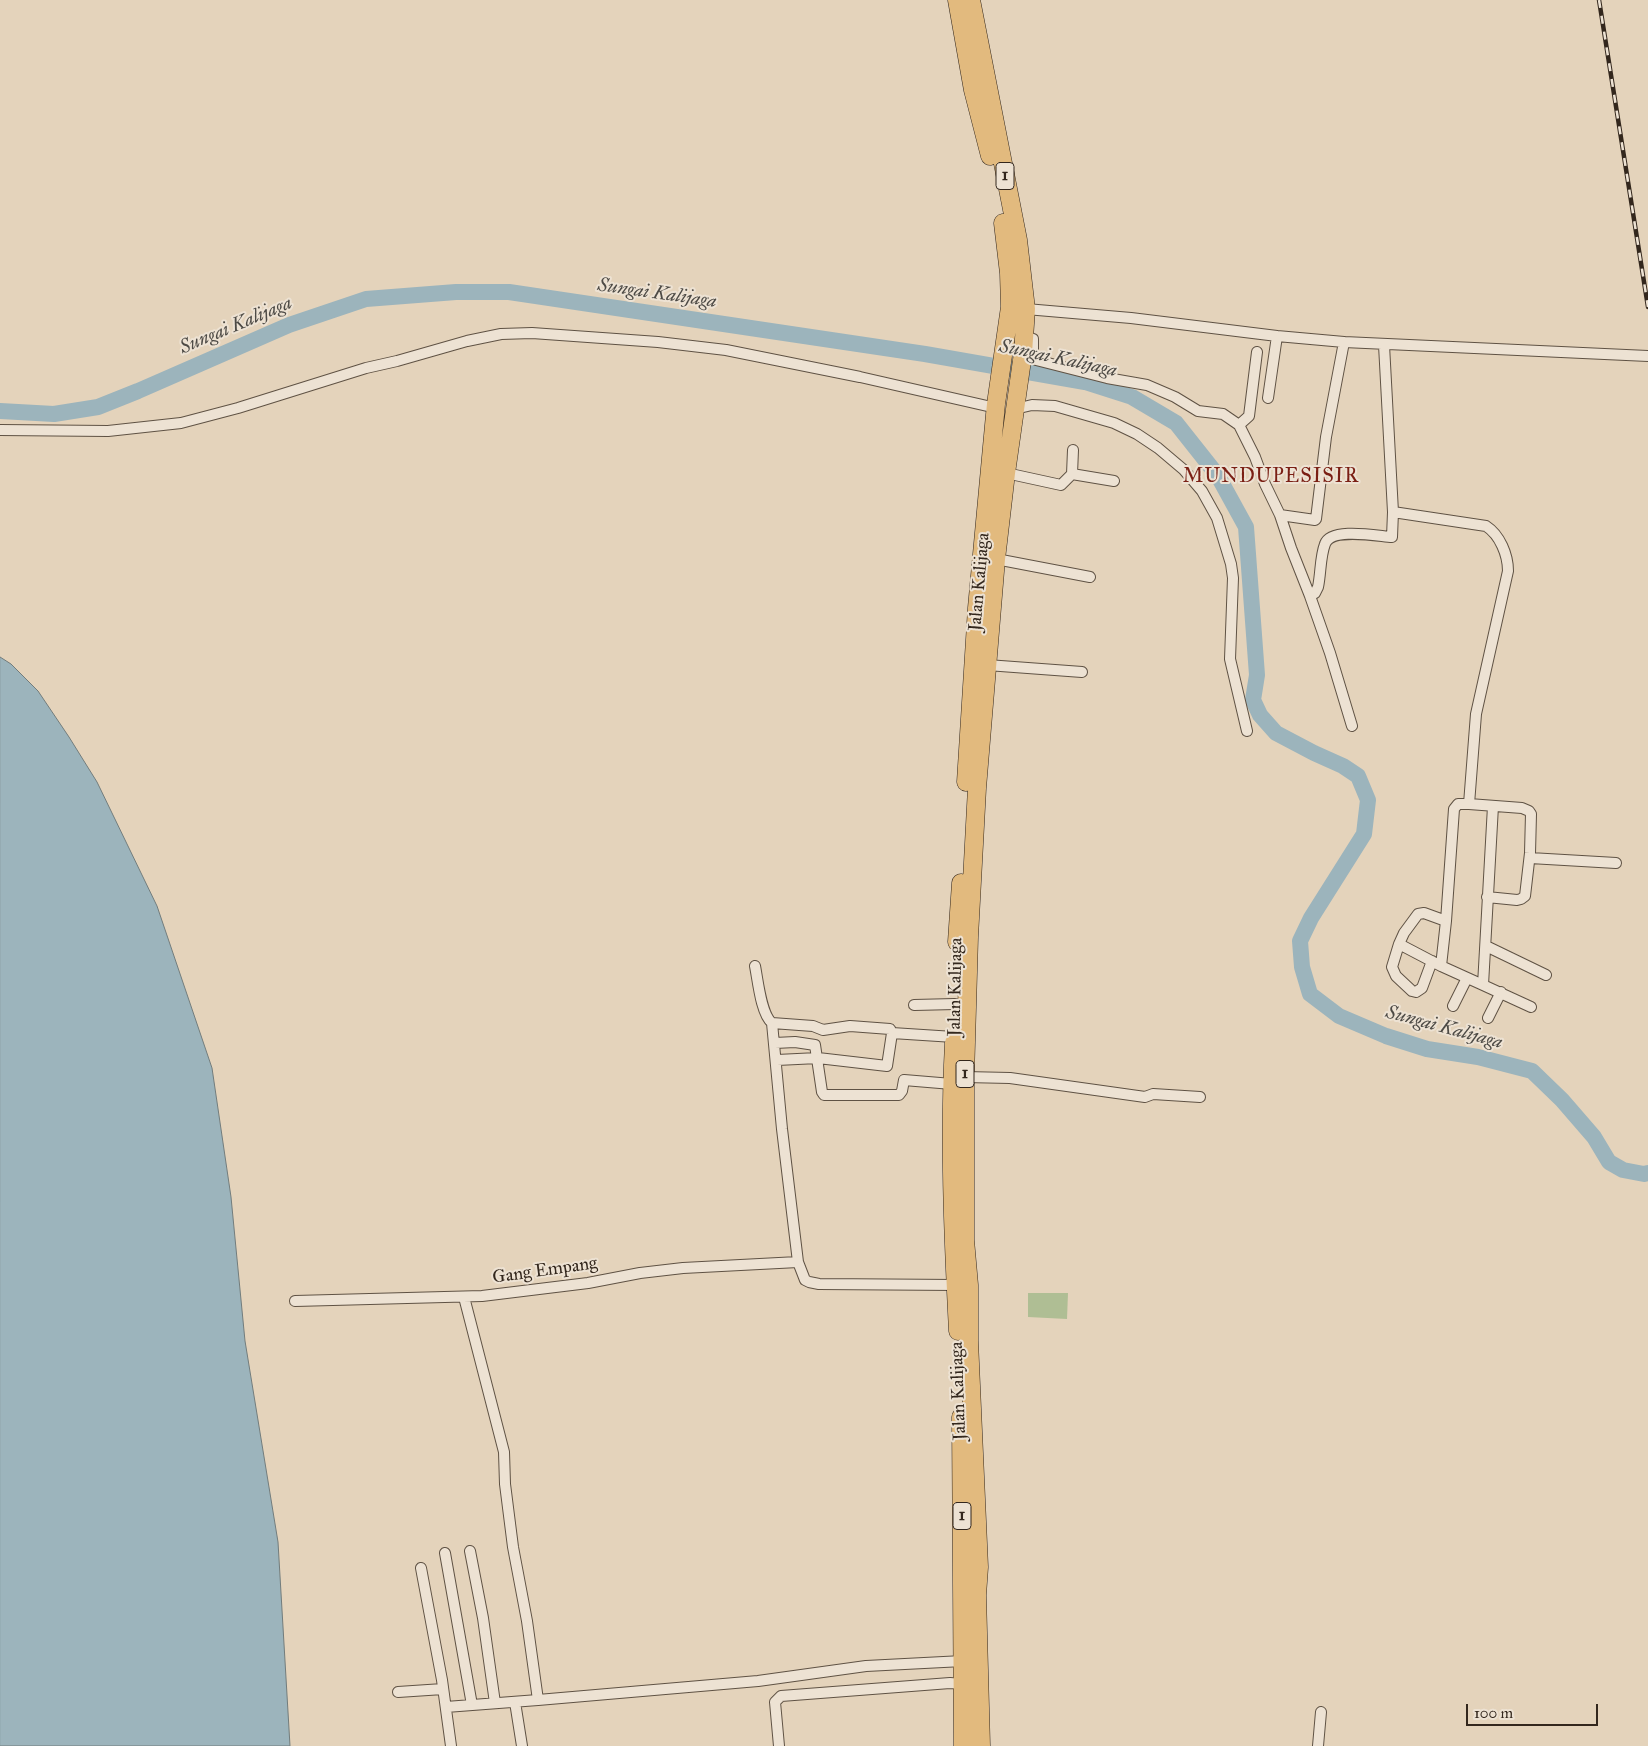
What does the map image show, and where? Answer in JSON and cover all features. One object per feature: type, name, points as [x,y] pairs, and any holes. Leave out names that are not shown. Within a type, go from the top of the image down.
[{"type":"highway","name":"Jalan Kalijaga","points":[[957,0],[973,90],[989,152],[1006,242],[1010,307],[996,407],[977,608],[962,873],[958,910],[954,1037],[969,1284],[969,1341],[979,1567],[981,1746]]},
{"type":"highway","name":"1","points":[[971,0],[1018,240],[1026,309],[1024,345]]},
{"type":"highway","name":"Jalan Kalijaga","points":[[963,1746],[960,1376],[956,1285],[958,1080],[996,559],[1024,345]]},
{"type":"highway","points":[[962,1719],[980,1717]]},
{"type":"street","points":[[1026,309],[1131,318],[1277,336],[1344,342],[1648,356]]},
{"type":"street","points":[[0,430],[108,431],[181,424],[366,368],[398,361],[467,341],[500,334],[532,333],[658,342],[726,350],[996,407]]},
{"type":"street","points":[[1268,398],[1277,336]]},
{"type":"street","points":[[1024,345],[1033,339],[1033,356],[1036,360],[1107,378],[1146,385],[1175,397],[1198,411],[1223,414],[1238,425],[1256,457],[1265,484],[1280,515],[1290,548],[1310,596],[1330,653],[1352,726]]},
{"type":"street","points":[[1280,515],[1316,519],[1326,437],[1344,342]]},
{"type":"street","points":[[1310,596],[1315,593],[1318,587],[1327,540],[1340,534],[1392,537],[1393,512],[1384,345]]},
{"type":"street","points":[[1238,425],[1249,416],[1257,352]]},
{"type":"street","points":[[1015,406],[1056,406],[1105,419],[1122,426],[1158,448],[1184,470],[1202,491],[1216,518],[1231,564],[1233,578],[1230,659],[1247,731]]},
{"type":"street","points":[[1006,473],[1061,484],[1072,474],[1073,450]]},
{"type":"street","points":[[1072,474],[1114,481]]},
{"type":"street","points":[[1393,512],[1486,526],[1501,543],[1507,559],[1508,571],[1476,714],[1469,804]]},
{"type":"street","points":[[996,559],[1090,577]]},
{"type":"street","points":[[987,665],[1082,672]]},
{"type":"street","points":[[1446,921],[1424,913],[1418,914],[1404,933],[1392,967],[1396,976],[1412,991],[1416,992],[1422,988],[1437,963],[1446,921],[1454,809],[1458,804],[1525,809],[1530,812],[1532,818],[1530,858],[1526,892],[1523,898],[1517,900],[1487,897]]},
{"type":"street","points":[[1483,985],[1493,806]]},
{"type":"street","points":[[1530,858],[1616,863]]},
{"type":"street","points":[[1399,944],[1467,978],[1531,1006]]},
{"type":"street","points":[[1486,946],[1546,976]]},
{"type":"street","points":[[755,966],[764,1010],[769,1021],[772,1023],[777,1060],[782,1129],[798,1262],[806,1280],[819,1284],[956,1285]]},
{"type":"street","points":[[1453,1006],[1467,978]]},
{"type":"street","points":[[1488,1018],[1501,992]]},
{"type":"street","points":[[914,1005],[955,1004]]},
{"type":"street","points":[[772,1023],[813,1026],[823,1030],[850,1026],[887,1028],[892,1033],[954,1037]]},
{"type":"street","points":[[777,1060],[818,1058],[887,1066],[892,1033]]},
{"type":"street","points":[[774,1043],[795,1042],[814,1044],[824,1095],[900,1094],[904,1080],[1010,1078],[1144,1097],[1153,1094],[1200,1097]]},
{"type":"street","name":"Gang Empang","points":[[295,1301],[464,1297],[588,1283],[640,1273],[683,1268],[798,1262]]},
{"type":"street","points":[[464,1297],[504,1452],[513,1547],[527,1621],[538,1700]]},
{"type":"street","points":[[470,1551],[483,1618],[495,1703]]},
{"type":"street","points":[[445,1553],[472,1705]]},
{"type":"street","points":[[421,1568],[443,1689],[451,1746]]},
{"type":"street","points":[[446,1708],[758,1681],[866,1666],[962,1661]]},
{"type":"street","points":[[779,1746],[775,1702],[781,1696],[950,1682],[962,1684]]},
{"type":"street","points":[[398,1692],[443,1689]]},
{"type":"street","points":[[515,1702],[522,1746]]},
{"type":"street","points":[[1318,1746],[1321,1712]]},
{"type":"green space","points":[[1028,1293],[1068,1293],[1067,1319],[1028,1317]]},
{"type":"water","points":[[0,657],[11,664],[38,691],[97,782],[157,906],[212,1068],[231,1197],[245,1341],[278,1542],[290,1746],[0,1746]]},
{"type":"waterway","name":"Sungai Kalijaga","points":[[0,411],[54,414],[98,407],[289,325],[366,299],[456,292],[509,292],[925,354],[1085,382],[1132,397],[1176,423],[1218,476],[1246,527],[1257,675],[1253,700],[1260,715],[1276,733],[1343,766],[1358,776],[1368,800],[1364,834],[1311,918],[1300,941],[1302,967],[1310,994],[1339,1016],[1386,1036],[1427,1049],[1478,1057],[1532,1071],[1562,1100],[1594,1137],[1609,1162],[1623,1170],[1648,1173]]},
{"type":"railway","points":[[1599,0],[1648,307]]},
{"type":"district","name":"MUNDUPESISIR","points":[[1271,477]]}]
